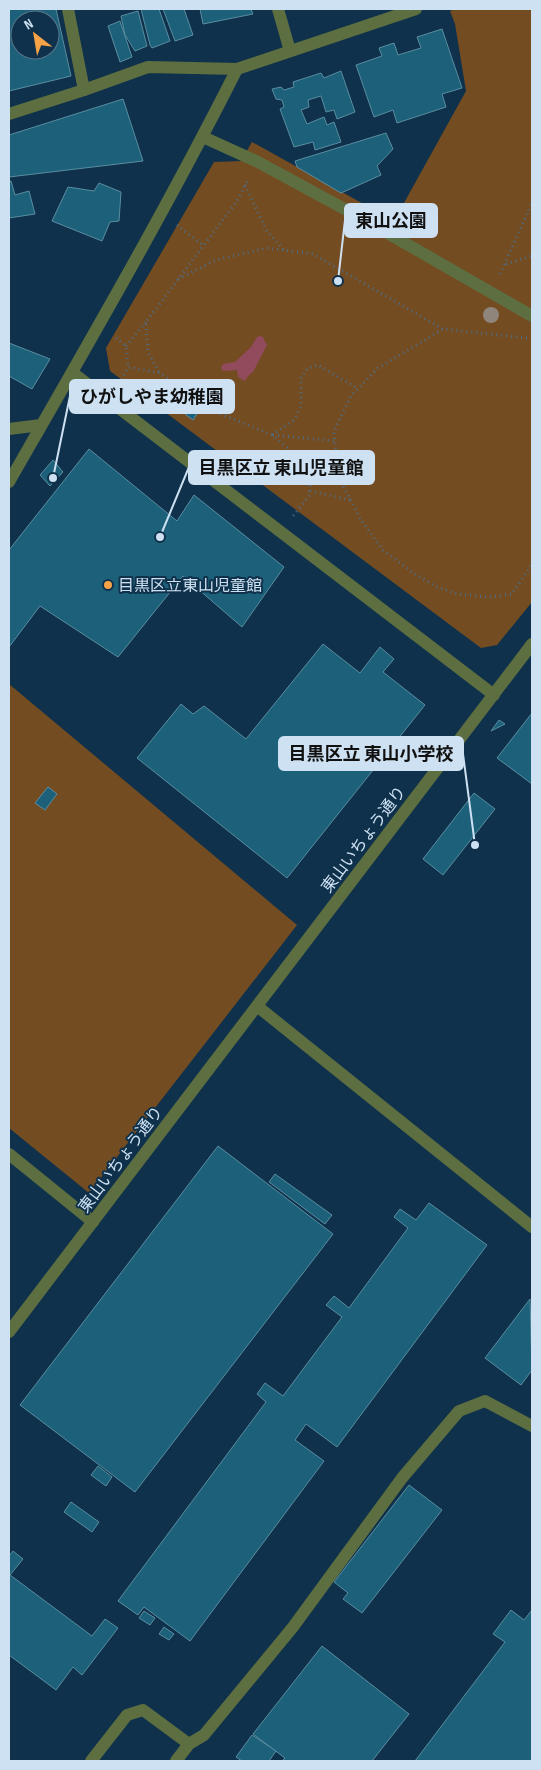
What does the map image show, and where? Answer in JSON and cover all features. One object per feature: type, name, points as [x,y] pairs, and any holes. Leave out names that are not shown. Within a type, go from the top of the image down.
[{"type":"street","points":[[68,9],[84,90]]},
{"type":"street","points":[[278,9],[290,51]]},
{"type":"street","points":[[9,114],[148,67],[237,69],[416,9]]},
{"type":"street","points":[[9,482],[73,373],[203,137],[237,69]]},
{"type":"street","points":[[203,137],[258,162],[363,219],[532,316]]},
{"type":"street","points":[[73,373],[494,695]]},
{"type":"street","points":[[9,429],[42,425]]},
{"type":"street","name":"東山いちょう通り","points":[[9,1332],[532,644]]},
{"type":"street","points":[[257,1006],[532,1227]]},
{"type":"street","points":[[9,1154],[93,1222]]},
{"type":"street","points":[[176,1761],[190,1744],[204,1735],[293,1627],[402,1478],[459,1411],[485,1401],[532,1426]]},
{"type":"street","points":[[91,1761],[127,1715],[142,1710],[190,1744]]},
{"type":"path","points":[[118,384],[128,368],[126,346],[237,201],[258,162]]},
{"type":"path","points":[[245,185],[266,230],[284,250]]},
{"type":"path","points":[[490,292],[505,264],[532,203]]},
{"type":"path","points":[[175,224],[204,246]]},
{"type":"path","points":[[178,279],[216,260],[267,248],[314,254],[443,329],[532,339]]},
{"type":"path","points":[[505,264],[532,256]]},
{"type":"path","points":[[146,322],[148,352],[160,373],[206,408],[272,435],[335,441]]},
{"type":"path","points":[[443,329],[378,368],[351,396],[334,431],[338,476],[360,520],[383,550],[415,574],[436,586],[457,594],[489,597],[512,594],[532,564]]},
{"type":"path","points":[[109,332],[126,346]]},
{"type":"path","points":[[272,435],[294,420],[300,406],[301,378],[308,368],[318,366],[357,388]]},
{"type":"path","points":[[128,368],[160,373]]},
{"type":"path","points":[[272,435],[290,450],[310,485],[310,496],[293,517]]},
{"type":"path","points":[[310,491],[350,500]]},
{"type":"shaded area","points":[[456,9],[532,9],[532,602],[497,645],[481,648],[110,371],[106,348],[214,162],[241,161],[252,142],[394,221],[466,91],[455,24],[450,11]]},
{"type":"shaded area","points":[[262,336],[267,345],[253,372],[245,381],[238,377],[237,370],[223,371],[221,368],[223,364],[235,362],[251,347],[257,337]]},
{"type":"shaded area","points":[[9,684],[297,925],[89,1193],[9,1128]]},
{"type":"building","points":[[9,9],[56,9],[10,10],[10,60],[60,60],[60,27],[71,76],[9,91]]},
{"type":"building","points":[[141,9],[159,9],[170,41],[152,48]]},
{"type":"building","points":[[163,9],[184,9],[193,35],[175,41]]},
{"type":"building","points":[[200,9],[251,9],[253,14],[203,24]]},
{"type":"building","points":[[138,11],[147,46],[135,51],[125,35],[121,16]]},
{"type":"building","points":[[120,21],[132,57],[120,62],[108,26]]},
{"type":"building","points":[[442,29],[462,88],[442,94],[446,107],[397,123],[393,110],[374,117],[356,65],[382,56],[379,48],[394,43],[398,55],[421,48],[417,37]]},
{"type":"building","points":[[341,71],[355,112],[337,119],[334,110],[326,112],[321,96],[308,100],[309,107],[301,110],[307,124],[324,117],[327,125],[334,122],[341,142],[315,150],[313,142],[294,147],[280,109],[284,107],[282,100],[276,99],[272,89],[281,87],[284,90],[294,87],[293,82],[321,73],[324,78]]},
{"type":"building","points":[[123,99],[143,161],[9,177],[9,135]]},
{"type":"building","points":[[386,133],[393,149],[377,166],[381,175],[341,193],[297,167],[295,161]]},
{"type":"building","points":[[9,181],[11,181],[15,195],[29,191],[35,214],[9,218]]},
{"type":"building","points":[[99,183],[121,192],[119,221],[110,222],[102,241],[52,221],[68,187],[94,191]]},
{"type":"building","points":[[9,343],[50,359],[32,389],[9,376]]},
{"type":"building","points":[[190,407],[198,412],[193,420],[185,414]]},
{"type":"building","points":[[89,449],[177,521],[194,495],[284,567],[242,627],[183,576],[118,657],[40,606],[9,647],[9,550]]},
{"type":"building","points":[[53,460],[63,472],[50,486],[40,475]]},
{"type":"building","points":[[323,644],[360,673],[380,647],[394,659],[383,672],[425,705],[287,878],[137,758],[181,704],[193,714],[204,706],[246,739]]},
{"type":"building","points":[[532,713],[532,784],[497,758]]},
{"type":"building","points":[[499,720],[505,724],[491,731]]},
{"type":"building","points":[[48,787],[57,794],[45,810],[35,803]]},
{"type":"building","points":[[474,793],[495,809],[443,875],[423,859]]},
{"type":"building","points":[[218,1146],[333,1234],[135,1492],[20,1405]]},
{"type":"building","points":[[275,1174],[332,1215],[325,1224],[269,1182]]},
{"type":"building","points":[[429,1203],[487,1245],[337,1447],[306,1424],[295,1440],[324,1461],[190,1641],[144,1607],[138,1615],[118,1601],[266,1402],[257,1394],[265,1383],[283,1396],[342,1317],[326,1305],[334,1296],[349,1308],[408,1228],[394,1217],[400,1209],[416,1220]]},
{"type":"building","points":[[530,1299],[532,1370],[521,1385],[485,1358]]},
{"type":"building","points":[[98,1466],[112,1477],[106,1486],[91,1475]]},
{"type":"building","points":[[409,1485],[442,1510],[362,1613],[343,1599],[348,1593],[334,1582]]},
{"type":"building","points":[[71,1502],[99,1522],[92,1532],[64,1512]]},
{"type":"building","points":[[13,1551],[23,1559],[10,1575],[92,1636],[105,1619],[118,1628],[82,1675],[73,1667],[56,1690],[9,1655],[9,1556]]},
{"type":"building","points":[[511,1610],[524,1620],[532,1610],[532,1761],[415,1761],[505,1642],[493,1634]]},
{"type":"building","points":[[144,1611],[155,1618],[150,1625],[139,1618]]},
{"type":"building","points":[[164,1627],[174,1634],[169,1640],[159,1634]]},
{"type":"building","points":[[322,1646],[409,1714],[372,1761],[282,1761],[285,1758],[253,1734]]},
{"type":"building","points":[[252,1735],[276,1751],[269,1761],[242,1761],[236,1757]]},
{"type":"place","name":"東山公園","points":[[338,281]]},
{"type":"place","name":"ひがしやま幼稚園","points":[[53,478]]},
{"type":"place","name":"目黒区立 東山児童館","points":[[160,537]]},
{"type":"place","name":"目黒区立東山児童館","points":[[108,585]]},
{"type":"place","name":"目黒区立 東山小学校","points":[[475,845]]}]
